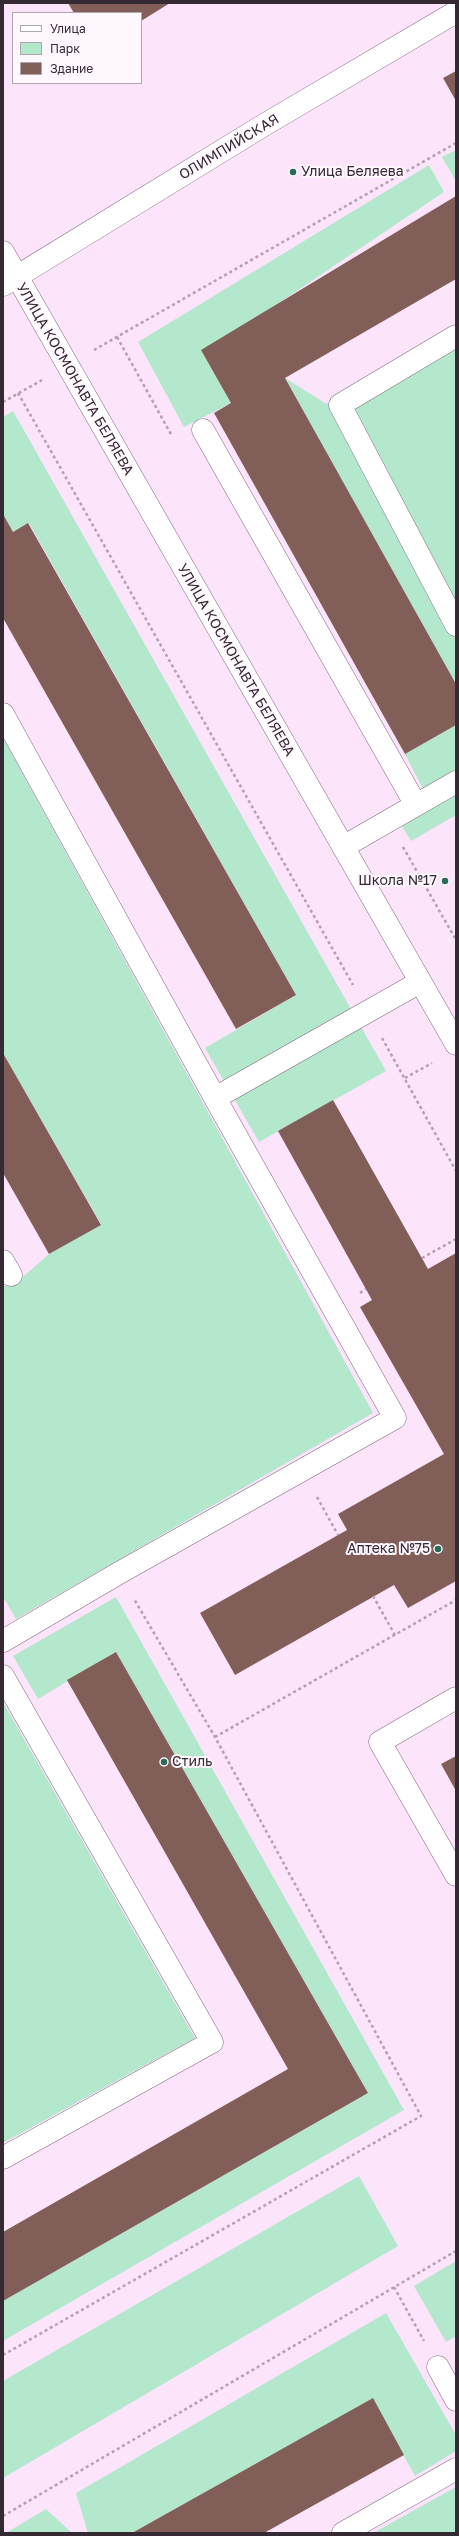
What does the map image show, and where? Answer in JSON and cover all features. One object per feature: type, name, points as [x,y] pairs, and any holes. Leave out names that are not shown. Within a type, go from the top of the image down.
[{"type":"street","name":"ОЛИМПИЙСКАЯ","points":[[10,280],[264,125],[456,12]]},
{"type":"street","name":"УЛИЦА КОСМОНАВТА БЕЛЯЕВА","points":[[3,252],[10,280],[67,366],[456,1044]]},
{"type":"street","points":[[456,336],[340,405],[456,625]]},
{"type":"street","points":[[203,430],[416,805]]},
{"type":"street","points":[[3,714],[215,1098],[395,1418],[119,1573],[3,1641]]},
{"type":"street","points":[[343,847],[456,782]]},
{"type":"street","points":[[215,1098],[420,982]]},
{"type":"street","points":[[3,1676],[212,2042],[3,2158]]},
{"type":"street","points":[[456,1698],[380,1742],[456,1875]]},
{"type":"street","points":[[438,2367],[456,2400]]},
{"type":"street","points":[[343,2533],[456,2470]]},
{"type":"path","points":[[3,402],[456,143]]},
{"type":"path","points":[[117,337],[142,382]]},
{"type":"path","points":[[18,394],[368,1012],[456,1171]]},
{"type":"path","points":[[405,1078],[437,1060]]},
{"type":"path","points":[[422,1258],[456,1238]]},
{"type":"path","points":[[301,1470],[338,1535]]},
{"type":"path","points":[[3,2355],[421,2116],[215,1738],[119,1573]]},
{"type":"path","points":[[373,1596],[395,1635]]},
{"type":"path","points":[[215,1738],[456,1600]]},
{"type":"path","points":[[3,2516],[456,2250]]},
{"type":"path","points":[[394,2287],[438,2367]]},
{"type":"green space","points":[[456,150],[456,181],[442,157]]},
{"type":"green space","points":[[429,165],[444,192],[252,321],[202,350],[231,403],[184,427],[138,342]]},
{"type":"green space","points":[[456,348],[456,684],[285,378],[325,403],[354,408]]},
{"type":"green space","points":[[13,411],[386,1071],[259,1142],[205,1048],[296,995],[29,523],[13,532],[3,514],[3,417]]},
{"type":"green space","points":[[456,725],[456,815],[411,841],[401,825],[424,791],[405,754]]},
{"type":"green space","points":[[3,738],[373,1413],[16,1619],[3,1597],[3,1287],[25,1275],[49,1254],[101,1224],[3,1053]]},
{"type":"green space","points":[[116,1597],[404,2110],[3,2341],[3,2301],[368,2093],[116,1652],[38,1699],[13,1656]]},
{"type":"green space","points":[[3,1702],[195,2038],[3,2143]]},
{"type":"green space","points":[[359,2176],[398,2246],[3,2478],[3,2381]]},
{"type":"green space","points":[[456,2261],[456,2336],[446,2342],[414,2286]]},
{"type":"green space","points":[[386,2313],[456,2435],[456,2451],[415,2476],[372,2399],[132,2533],[88,2533],[76,2493]]},
{"type":"green space","points":[[456,2487],[456,2533],[373,2533]]},
{"type":"green space","points":[[46,2509],[72,2533],[6,2533]]},
{"type":"building","points":[[68,3],[170,3],[142,20],[142,12],[73,12]]},
{"type":"building","points":[[456,71],[456,101],[443,78]]},
{"type":"building","points":[[456,196],[456,279],[285,378],[456,684],[456,725],[405,754],[214,413],[231,403],[201,350]]},
{"type":"building","points":[[3,514],[13,532],[28,523],[296,995],[236,1029],[3,618]]},
{"type":"building","points":[[3,1053],[101,1225],[49,1254],[3,1173]]},
{"type":"building","points":[[333,1100],[428,1269],[456,1253],[456,1581],[408,1608],[394,1585],[235,1675],[200,1613],[347,1530],[338,1514],[444,1454],[360,1307],[372,1300],[278,1131]]},
{"type":"building","points":[[116,1652],[368,2093],[3,2301],[3,2232],[288,2069],[67,1680]]},
{"type":"building","points":[[456,1756],[456,1791],[441,1764]]},
{"type":"building","points":[[373,2398],[404,2455],[264,2533],[132,2533]]},
{"type":"place","name":"Улица Беляева","points":[[293,172]]},
{"type":"place","name":"Школа №17","points":[[445,881]]},
{"type":"place","name":"Аптека №75","points":[[438,1549]]},
{"type":"place","name":"Стиль","points":[[164,1762]]}]
